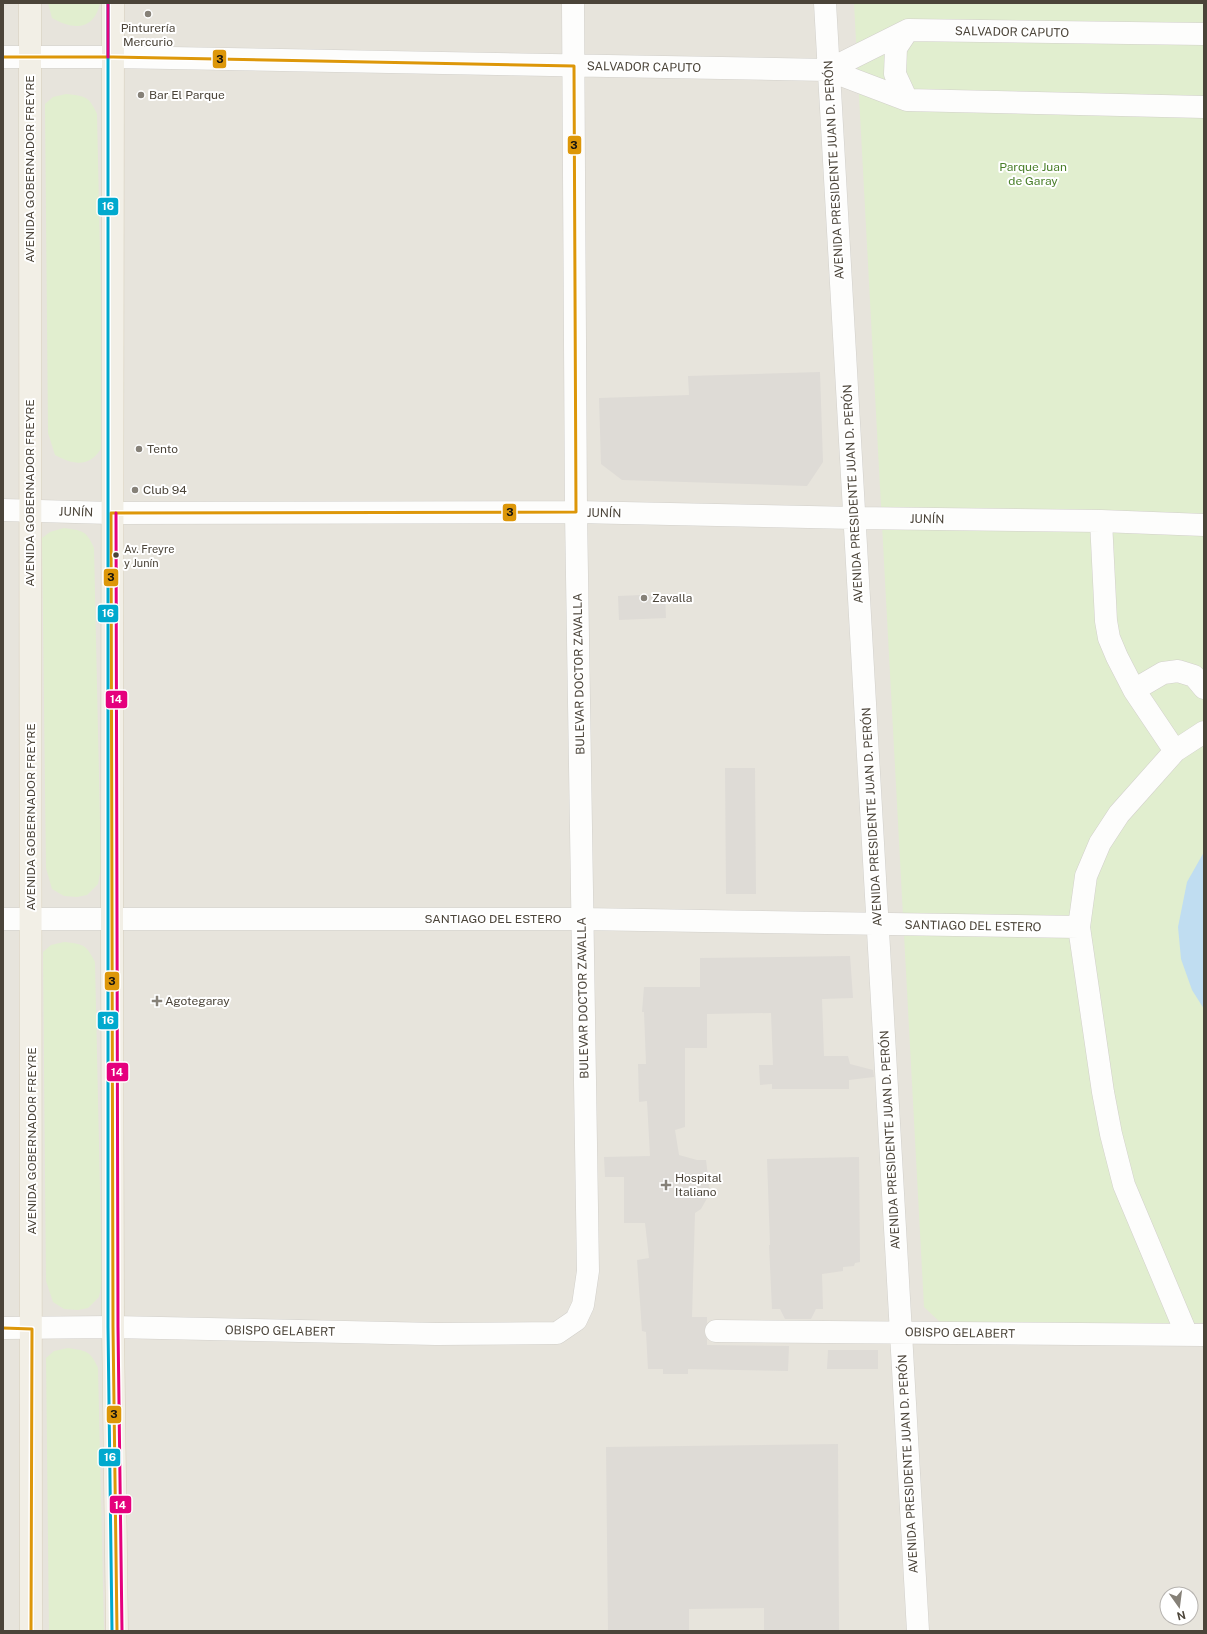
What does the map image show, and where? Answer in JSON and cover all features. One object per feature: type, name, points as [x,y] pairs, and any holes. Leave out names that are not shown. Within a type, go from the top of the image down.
[{"type":"main road","name":"AVENIDA GOBERNADOR FREYRE","points":[[30,3],[32,1631]]},
{"type":"main road","points":[[113,3],[113,1327],[117,1631]]},
{"type":"street","name":"BULEVAR DOCTOR ZAVALLA","points":[[557,1333],[576,1320],[583,1304],[588,1271],[576,512],[573,3]]},
{"type":"street","name":"AVENIDA PRESIDENTE JUAN D. PERÓN","points":[[825,3],[918,1631]]},
{"type":"street","name":"SALVADOR CAPUTO","points":[[828,70],[908,30],[1204,34]]},
{"type":"street","points":[[907,100],[895,74],[896,48],[908,30]]},
{"type":"street","name":"SALVADOR CAPUTO","points":[[3,57],[113,57],[828,70],[907,100],[1204,107]]},
{"type":"street","name":"JUNÍN","points":[[3,510],[112,513],[576,512],[855,518],[1101,521],[1204,525]]},
{"type":"street","points":[[1101,521],[1106,621],[1109,638],[1134,690],[1175,751]]},
{"type":"street","points":[[1134,690],[1163,673],[1178,671],[1194,676],[1204,688]]},
{"type":"street","points":[[1196,1335],[1140,1227],[1124,1185],[1110,1134],[1079,927],[1086,876],[1100,844],[1119,814],[1175,751],[1204,732]]},
{"type":"street","name":"SANTIAGO DEL ESTERO","points":[[3,919],[582,919],[878,925],[1079,927]]},
{"type":"street","name":"OBISPO GELABERT","points":[[3,1328],[32,1329],[113,1327],[436,1334],[557,1333]]},
{"type":"street","name":"OBISPO GELABERT","points":[[716,1330],[1196,1335]]},
{"type":"shaded area","points":[[3,3],[1204,3],[1204,1631],[3,1631]]},
{"type":"green space","points":[[48,3],[100,3],[93,19],[82,26],[75,26],[68,25],[52,18]]},
{"type":"green space","name":"Parque Juan de Garay","points":[[854,3],[1204,3],[1204,1323],[942,1324],[924,1307]]},
{"type":"green space","points":[[66,94],[78,95],[86,98],[89,100],[97,114],[104,434],[102,447],[96,456],[91,460],[79,463],[67,461],[55,455],[48,433],[45,104],[53,97]]},
{"type":"green space","points":[[64,528],[83,532],[89,538],[94,548],[101,868],[98,884],[87,895],[77,897],[64,896],[52,889],[46,868],[42,538],[50,532]]},
{"type":"green space","points":[[64,942],[80,944],[86,948],[95,962],[102,1282],[99,1297],[88,1308],[78,1310],[64,1309],[53,1302],[46,1281],[43,952],[51,945]]},
{"type":"green space","points":[[68,1348],[87,1352],[98,1368],[104,1631],[49,1631],[46,1358],[54,1351]]},
{"type":"water","points":[[1204,852],[1204,1009],[1192,990],[1181,959],[1178,927],[1187,882]]},
{"type":"building","points":[[820,372],[823,462],[807,486],[622,480],[601,464],[599,398],[689,395],[688,376]]},
{"type":"building","points":[[665,594],[666,618],[619,620],[618,596]]},
{"type":"building","points":[[725,768],[755,768],[756,894],[726,894]]},
{"type":"building","points":[[850,956],[853,998],[822,999],[824,1056],[848,1056],[850,1064],[873,1070],[874,1077],[849,1080],[849,1089],[772,1089],[772,1084],[760,1085],[759,1065],[773,1065],[771,1013],[707,1014],[707,1048],[685,1048],[685,1127],[675,1130],[679,1155],[697,1160],[706,1160],[710,1193],[701,1209],[695,1213],[692,1317],[707,1317],[707,1323],[704,1331],[707,1339],[707,1345],[789,1346],[788,1371],[688,1369],[688,1374],[663,1374],[663,1369],[648,1369],[646,1332],[642,1331],[637,1260],[649,1258],[645,1223],[624,1223],[624,1177],[605,1177],[604,1157],[650,1156],[647,1101],[639,1102],[638,1064],[646,1064],[644,1012],[642,1012],[644,987],[700,987],[700,958]]},
{"type":"building","points":[[859,1157],[860,1262],[855,1263],[854,1266],[843,1267],[843,1271],[822,1274],[823,1309],[816,1309],[811,1319],[785,1319],[780,1309],[772,1309],[767,1159]]},
{"type":"building","points":[[828,1350],[878,1350],[878,1369],[827,1369]]},
{"type":"building","points":[[838,1444],[839,1631],[764,1631],[764,1608],[689,1609],[689,1631],[608,1631],[606,1447]]},
{"type":"transit line","name":"16","points":[[108,3],[108,1327],[112,1631]]},
{"type":"transit line","name":"14","points":[[108,3],[108,57]]},
{"type":"transit line","name":"3","points":[[3,57],[113,57],[574,66],[576,512],[111,513],[113,1327],[117,1631]]},
{"type":"transit line","name":"14","points":[[116,513],[118,1327],[122,1631]]},
{"type":"transit line","name":"3","points":[[3,1328],[32,1329],[31,1631]]},
{"type":"place","name":"Pinturería Mercurio","points":[[148,14]]},
{"type":"place","name":"Bar El Parque","points":[[141,95]]},
{"type":"place","name":"Tento","points":[[139,449]]},
{"type":"place","name":"Club 94","points":[[135,490]]},
{"type":"place","name":"Av. Freyre y Junín","points":[[116,555]]},
{"type":"place","name":"Zavalla","points":[[644,598]]},
{"type":"place","name":"Agotegaray","points":[[157,1001]]},
{"type":"place","name":"Hospital Italiano","points":[[666,1185]]}]
